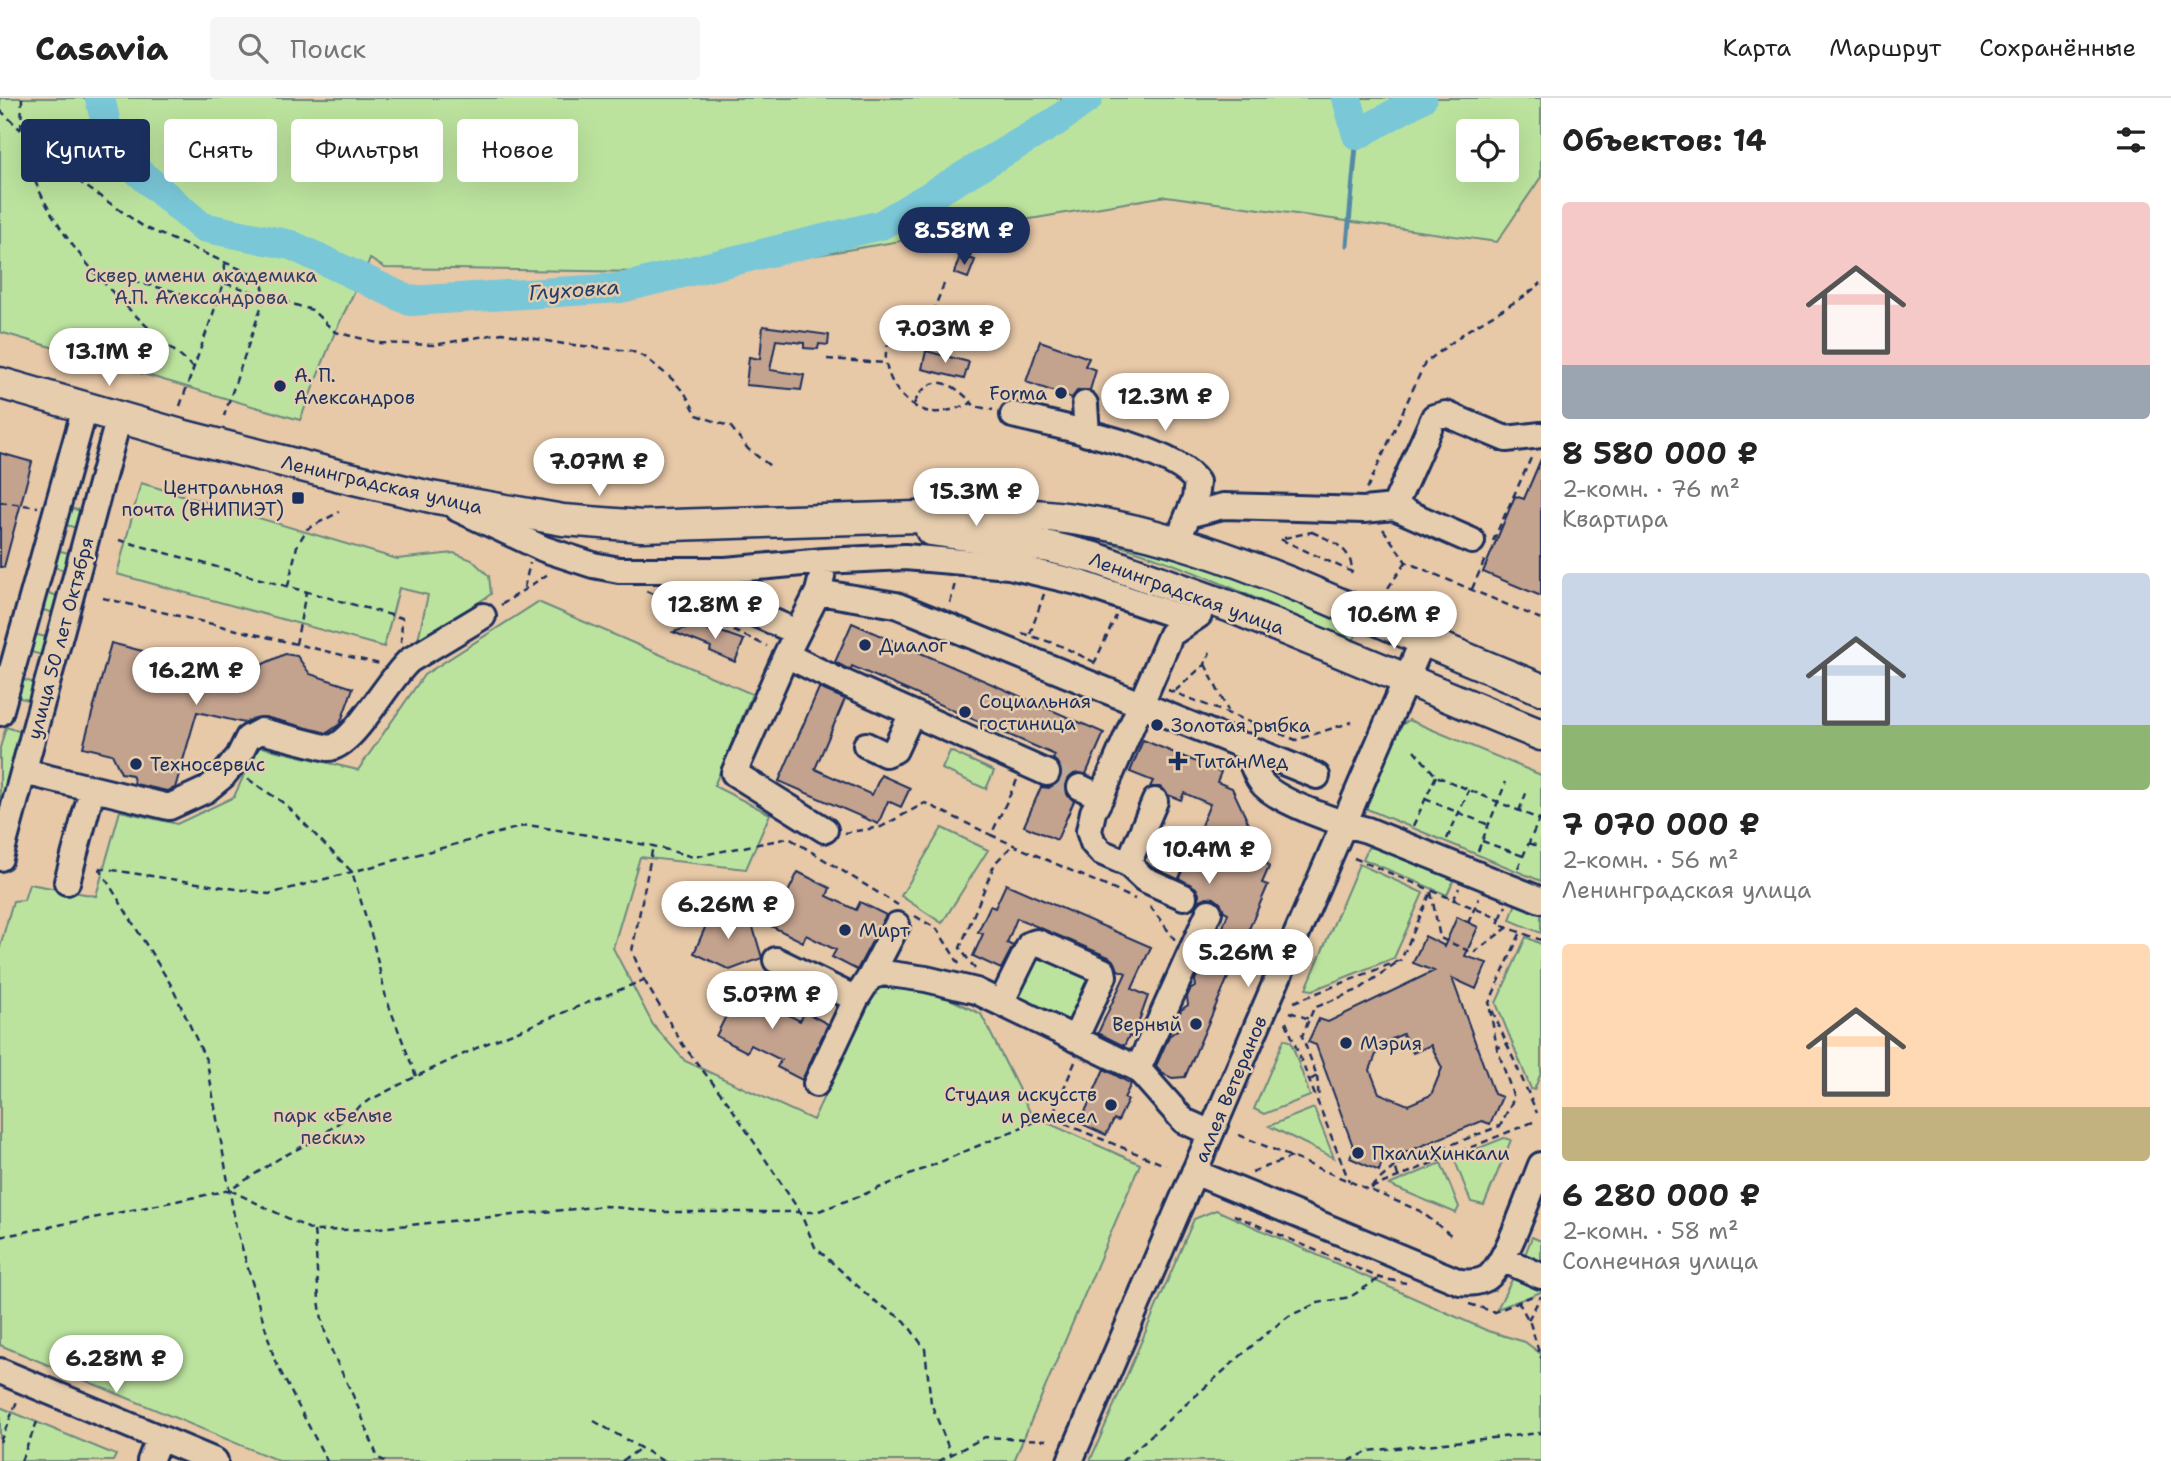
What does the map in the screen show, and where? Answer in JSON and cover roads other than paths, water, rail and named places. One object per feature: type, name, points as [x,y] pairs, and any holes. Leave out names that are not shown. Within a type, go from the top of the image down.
[{"type":"main road","name":"Ленинградская улица","points":[[0,383],[341,476],[431,497],[598,524],[858,519],[1008,527],[1063,517],[1104,522],[1176,542],[1292,584],[1541,689]]},
{"type":"main road","name":"Ленинградская улица","points":[[1008,527],[1231,607],[1541,735]]},
{"type":"street","points":[[1085,404],[1087,434]]},
{"type":"street","name":"улица 50 лет Октября","points":[[0,713],[8,656],[26,620],[85,408]]},
{"type":"street","points":[[1394,507],[1434,417],[1446,414],[1506,439],[1538,442]]},
{"type":"street","points":[[1013,415],[1133,446],[1182,466],[1197,482],[1195,499],[1176,542]]},
{"type":"street","name":"улица 50 лет Октября","points":[[0,858],[119,417]]},
{"type":"street","points":[[65,484],[100,493]]},
{"type":"street","points":[[431,497],[544,549],[618,570],[726,570],[905,557],[1009,566],[1081,583],[1189,620]]},
{"type":"street","points":[[1188,515],[1223,506],[1367,501],[1394,507],[1472,541]]},
{"type":"street","points":[[50,535],[85,545]]},
{"type":"street","points":[[824,561],[818,592],[786,655],[734,772],[830,838]]},
{"type":"street","points":[[38,576],[74,586]]},
{"type":"street","points":[[818,592],[896,606],[1317,776]]},
{"type":"street","points":[[737,606],[797,632]]},
{"type":"street","points":[[1184,897],[1144,878],[1128,864],[1101,852],[1093,843],[1089,831],[1093,813],[1091,792],[1140,704],[1171,634],[1189,620],[1214,609],[1231,607]]},
{"type":"street","points":[[24,772],[169,807],[206,790],[231,767],[248,738],[261,731],[337,748],[350,736],[399,669],[483,616]]},
{"type":"street","points":[[26,620],[62,630]]},
{"type":"street","name":"аллея Ветеранов","points":[[1070,1461],[1423,640]]},
{"type":"street","points":[[786,655],[1036,768]]},
{"type":"street","points":[[8,656],[52,667]]},
{"type":"street","points":[[866,746],[885,754],[895,750],[912,713]]},
{"type":"street","points":[[1246,746],[1261,782],[1272,792],[1344,824],[1367,830],[1541,900]]},
{"type":"street","points":[[66,882],[92,790]]},
{"type":"street","points":[[1128,864],[1155,801]]},
{"type":"street","points":[[1138,1069],[1209,912]]},
{"type":"street","points":[[816,1084],[856,999],[905,916]]},
{"type":"street","points":[[1001,1003],[1030,944],[1037,942],[1103,971],[1104,976],[1079,1041]]},
{"type":"street","points":[[776,960],[856,999]]},
{"type":"street","points":[[870,977],[883,973],[926,979],[976,980],[1001,1003],[1138,1069],[1184,1121],[1211,1133]]},
{"type":"street","points":[[1194,1172],[1460,1282],[1475,1283],[1488,1277],[1502,1259],[1541,1166]]},
{"type":"street","points":[[1502,1259],[1541,1276]]},
{"type":"street","points":[[0,1371],[215,1461]]},
{"type":"street","points":[[150,1461],[159,1438]]},
{"type":"waterway","name":"Глуховка","points":[[100,98],[112,149],[202,227],[291,245],[410,301],[621,288],[881,225],[1055,122],[1088,98]]},
{"type":"waterway","name":"Глуховка","points":[[1347,98],[1357,135],[1422,98]]},
{"type":"waterway","points":[[1347,245],[1357,135]]},
{"type":"tunnel","points":[[1047,773],[1080,787]]},
{"type":"place","name":"А. П. Александров","points":[[280,386]]},
{"type":"place","name":"Forma","points":[[1061,393]]},
{"type":"place","name":"Центральная почта (ВНИПИЭТ)","points":[[298,498]]},
{"type":"place","name":"Диалог","points":[[865,645]]},
{"type":"place","name":"Социальная гостиница","points":[[965,712]]},
{"type":"place","name":"Золотая рыбка","points":[[1157,725]]},
{"type":"place","name":"ТитанМед","points":[[1178,761]]},
{"type":"place","name":"Техносервис","points":[[136,764]]},
{"type":"place","name":"Мирт","points":[[845,930]]},
{"type":"place","name":"Верный","points":[[1196,1024]]},
{"type":"place","name":"Мэрия","points":[[1346,1043]]},
{"type":"place","name":"Студия искусств и ремесел","points":[[1111,1105]]},
{"type":"place","name":"ПхалиХинкали","points":[[1358,1153]]},
{"type":"park label","name":"Сквер имени академика А.П. Александрова","points":[[201,286]]},
{"type":"park label","name":"парк «Белые пески»","points":[[333,1126]]}]
